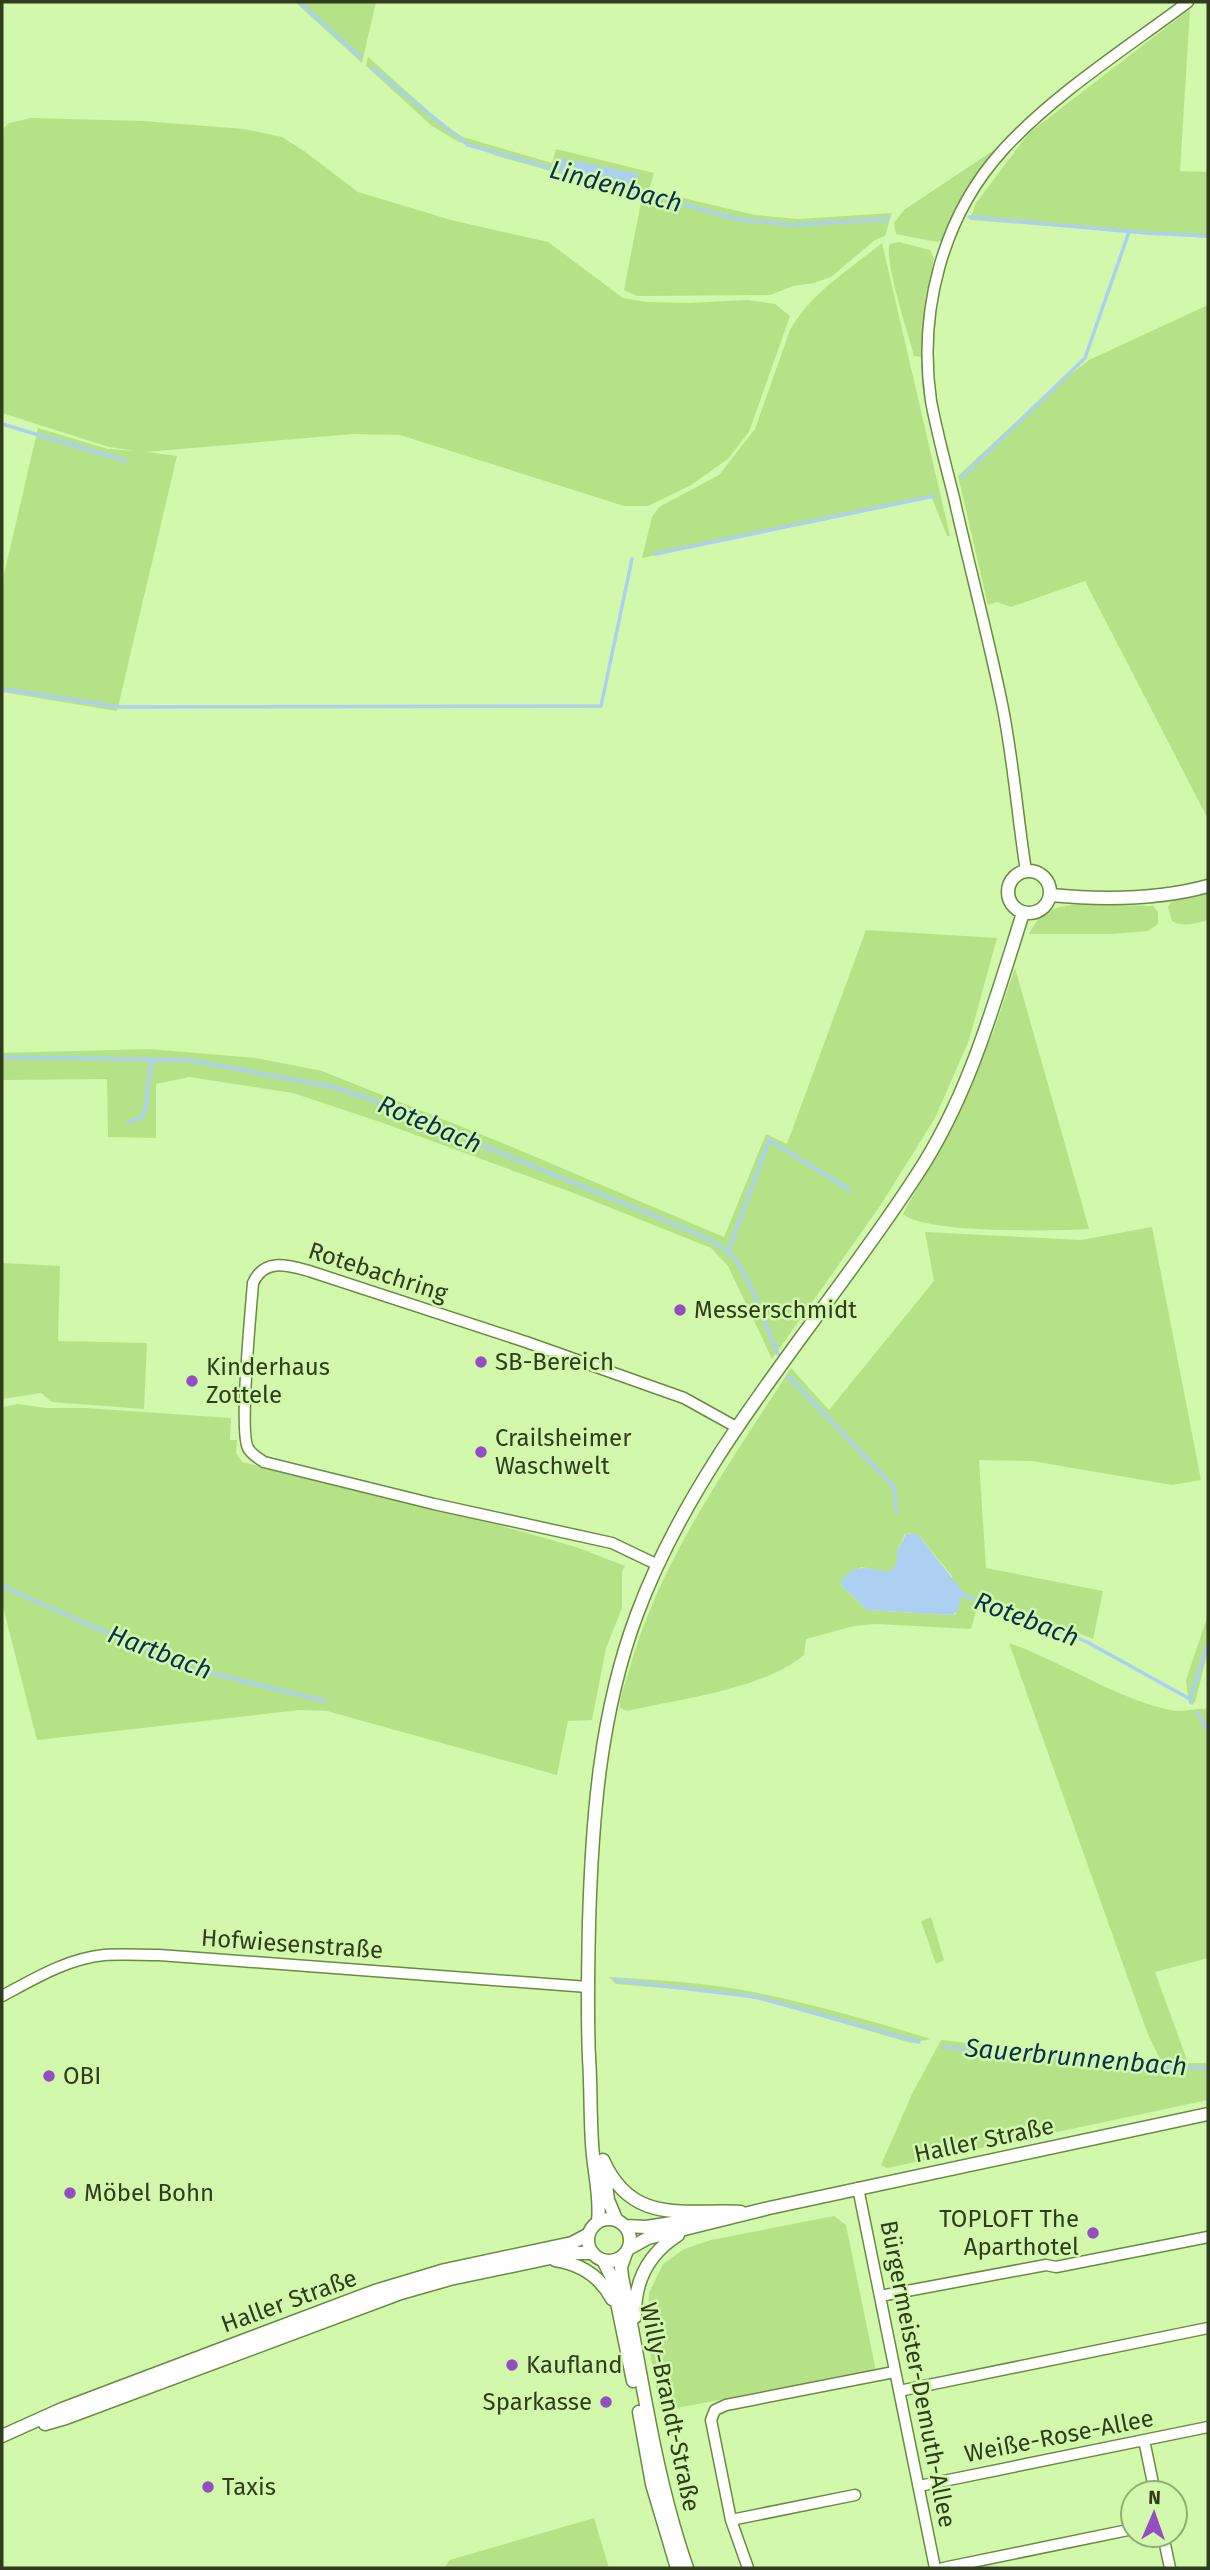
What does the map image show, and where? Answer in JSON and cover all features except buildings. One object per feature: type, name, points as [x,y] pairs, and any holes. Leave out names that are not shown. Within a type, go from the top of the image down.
[{"type":"main road","points":[[1026,871],[1034,871],[1043,876],[1051,895],[1041,911],[1023,913],[1010,902],[1007,892],[1014,877],[1026,871]]},
{"type":"main road","points":[[1051,895],[1130,898],[1208,886]]},
{"type":"main road","points":[[592,2117],[603,2160],[608,2200],[630,2237],[627,2251],[615,2260],[598,2257],[588,2242],[589,2234],[598,2221],[599,2209],[592,2140],[588,1987],[591,1850],[601,1759],[626,1646],[658,1565],[699,1487],[917,1175],[950,1119],[971,1072],[1023,913]]},
{"type":"main road","name":"Haller Straße","points":[[627,2251],[648,2238],[769,2208],[1208,2114]]},
{"type":"main road","points":[[603,2160],[617,2184],[627,2194],[651,2208],[673,2212],[741,2212]]},
{"type":"main road","name":"Haller Straße","points":[[621,2223],[646,2227],[769,2208]]},
{"type":"main road","points":[[598,2221],[621,2223]]},
{"type":"main road","points":[[636,2349],[635,2306],[640,2278],[657,2251],[688,2229]]},
{"type":"main road","name":"Haller Straße","points":[[6,2435],[62,2409],[375,2291],[445,2270],[572,2243],[589,2234]]},
{"type":"main road","name":"Willy-Brandt-Straße","points":[[627,2251],[621,2267],[622,2277],[662,2481],[687,2568]]},
{"type":"main road","name":"Haller Straße","points":[[6,2435],[65,2418],[401,2292],[574,2253],[598,2257]]},
{"type":"main road","name":"Willy-Brandt-Straße","points":[[598,2257],[609,2269],[652,2484],[677,2568]]},
{"type":"main road","name":"Haller Straße","points":[[548,2258],[573,2263],[591,2273],[607,2289],[619,2312]]},
{"type":"street","points":[[1026,871],[1001,701],[931,400],[928,340],[933,291],[944,249],[956,220],[970,195],[1002,151],[1049,106],[1188,2]]},
{"type":"street","name":"Rotebachring","points":[[658,1565],[612,1543],[421,1501],[264,1462],[253,1455],[246,1440],[245,1417],[253,1283],[257,1273],[268,1266],[290,1266],[309,1270],[673,1394],[738,1428]]},
{"type":"street","name":"Hofwiesenstraße","points":[[2,1996],[56,1968],[103,1955],[159,1955],[588,1987]]},
{"type":"street","name":"Bürgermeister-Demuth-Allee","points":[[858,2188],[935,2568]]},
{"type":"street","points":[[880,2297],[1046,2264],[1056,2267],[1208,2237]]},
{"type":"street","points":[[899,2390],[1208,2328]]},
{"type":"street","points":[[748,2568],[731,2520],[711,2420],[715,2410],[726,2404],[894,2372]]},
{"type":"street","name":"Weiße-Rose-Allee","points":[[919,2486],[1208,2427]]},
{"type":"street","points":[[1143,2440],[1152,2479]]},
{"type":"street","points":[[731,2520],[855,2495]]},
{"type":"street","points":[[943,2568],[1119,2532]]},
{"type":"street","points":[[1166,2549],[1170,2568]]},
{"type":"green space","points":[[295,2],[376,2],[362,63]]},
{"type":"green space","points":[[1190,9],[1180,171],[1208,172],[1208,238],[970,220],[976,203],[1029,133]]},
{"type":"green space","points":[[368,57],[443,124],[463,137],[552,163],[556,149],[654,173],[649,190],[755,215],[798,219],[892,213],[885,236],[875,240],[831,277],[793,286],[770,295],[637,296],[624,290],[642,197],[497,156],[457,141],[432,126],[366,66]]},
{"type":"green space","points":[[31,118],[143,121],[244,129],[282,137],[358,192],[451,220],[548,242],[623,298],[647,302],[688,303],[748,300],[775,304],[790,316],[749,432],[728,459],[691,485],[648,506],[624,506],[400,435],[353,434],[146,452],[177,456],[117,711],[2,692],[2,583],[38,428],[108,449],[135,451],[109,447],[2,413],[2,130],[9,123]]},
{"type":"green space","points":[[994,150],[959,204],[943,240],[937,242],[896,234],[894,223],[904,210]]},
{"type":"green space","points":[[899,242],[930,250],[934,259],[924,307],[923,357],[914,356],[893,280],[890,244]]},
{"type":"green space","points":[[882,243],[950,536],[947,536],[932,498],[642,558],[652,517],[659,507],[719,475],[755,429],[790,330],[799,317],[832,282]]},
{"type":"green space","points":[[1208,305],[1208,819],[1085,581],[1011,607],[997,602],[988,605],[958,476],[1052,388],[1089,360]]},
{"type":"green space","points":[[1208,893],[1208,920],[1185,925],[1172,921],[1168,907],[1173,900]]},
{"type":"green space","points":[[1063,906],[1153,906],[1158,912],[1158,924],[1148,931],[1111,934],[1029,934],[1044,914]]},
{"type":"green space","points":[[866,930],[997,938],[969,1040],[935,1118],[880,1206],[772,1359],[728,1266],[711,1248],[571,1192],[383,1123],[293,1093],[189,1077],[156,1084],[156,1138],[108,1137],[107,1079],[2,1080],[2,1053],[149,1049],[256,1058],[322,1071],[505,1144],[724,1237],[766,1134],[787,1144]]},
{"type":"green space","points":[[1015,968],[1089,1229],[963,1228],[937,1225],[903,1214],[956,1117],[994,1030]]},
{"type":"green space","points":[[1152,1227],[1201,1480],[1172,1485],[1032,1461],[979,1460],[986,1568],[1103,1591],[1093,1639],[981,1594],[971,1629],[876,1624],[854,1626],[806,1639],[804,1655],[767,1676],[696,1697],[627,1711],[620,1708],[622,1693],[643,1627],[678,1550],[721,1476],[791,1368],[829,1410],[934,1281],[925,1232],[1081,1240]],"holes":[[[905,1534],[919,1536],[952,1576],[956,1614],[867,1610],[840,1584],[861,1567],[888,1572],[897,1566],[897,1551]]]},
{"type":"green space","points":[[2,1263],[60,1266],[58,1341],[147,1343],[144,1409],[52,1402],[41,1393],[2,1399]]},
{"type":"green space","points":[[18,1404],[46,1408],[85,1408],[231,1418],[230,1440],[237,1440],[236,1453],[242,1462],[505,1527],[576,1547],[625,1566],[622,1572],[622,1608],[606,1648],[592,1720],[568,1721],[557,1775],[327,1711],[300,1710],[37,1740],[2,1603],[2,1407]]},
{"type":"green space","points":[[1208,1615],[1208,1651],[1195,1702],[1189,1704],[1186,1680]]},
{"type":"green space","points":[[1009,1643],[1109,1689],[1149,1704],[1175,1711],[1208,1709],[1208,1958],[1155,1972],[1187,2060],[1160,2059],[1147,2032]]},
{"type":"green space","points":[[931,1917],[944,1960],[936,1964],[921,1921]]},
{"type":"green space","points":[[609,1977],[696,1983],[748,1991],[931,2039],[911,2043],[770,2002],[723,1993],[616,1984]]},
{"type":"green space","points":[[941,2040],[1148,2063],[1208,2063],[1208,2100],[887,2168],[881,2165],[912,2094]]},
{"type":"green space","points":[[834,2216],[846,2225],[876,2371],[660,2411],[649,2346],[648,2310],[649,2293],[663,2264],[684,2249],[711,2240]]},
{"type":"green space","points":[[594,2518],[609,2568],[444,2568],[450,2560]]},
{"type":"water","points":[[559,158],[640,174],[630,185],[561,169]]},
{"type":"water","points":[[906,1534],[919,1536],[963,1592],[958,1610],[953,1615],[867,1610],[840,1584],[855,1569],[888,1572],[896,1566],[897,1551]]},
{"type":"waterway","name":"Lindenbach","points":[[299,2],[361,58]]},
{"type":"waterway","name":"Lindenbach","points":[[372,68],[468,145],[737,219],[792,225],[888,219]]},
{"type":"waterway","name":"Lindenbach","points":[[969,217],[1208,236]]},
{"type":"waterway","points":[[962,477],[1085,358],[1129,232]]},
{"type":"waterway","points":[[2,424],[126,461]]},
{"type":"waterway","points":[[655,554],[934,496]]},
{"type":"waterway","points":[[2,689],[120,707],[601,706],[632,559]]},
{"type":"waterway","name":"Rotebach","points":[[2,1057],[189,1060],[333,1087],[367,1098],[686,1229],[720,1246],[730,1253],[744,1273],[778,1354]]},
{"type":"waterway","points":[[128,1123],[142,1117],[151,1063],[155,1061]]},
{"type":"waterway","points":[[728,1252],[769,1140],[850,1190]]},
{"type":"waterway","name":"Rotebach","points":[[788,1376],[894,1487],[897,1512]]},
{"type":"waterway","name":"Hartbach","points":[[2,1586],[182,1666],[325,1701]]},
{"type":"waterway","name":"Rotebach","points":[[960,1592],[971,1599],[984,1600],[1087,1642],[1190,1699],[1192,1703]]},
{"type":"waterway","points":[[1190,1699],[1208,1643]]},
{"type":"waterway","name":"Rotebach","points":[[1198,1713],[1208,1731]]},
{"type":"waterway","name":"Sauerbrunnenbach","points":[[615,1980],[756,1997],[919,2042]]},
{"type":"waterway","name":"Sauerbrunnenbach","points":[[943,2047],[1144,2066],[1208,2068]]},
{"type":"place","name":"Messerschmidt","points":[[680,1310]]},
{"type":"place","name":"SB-Bereich","points":[[481,1362]]},
{"type":"place","name":"Kinderhaus Zottele","points":[[192,1381]]},
{"type":"place","name":"Crailsheimer Waschwelt","points":[[481,1452]]},
{"type":"place","name":"OBI","points":[[49,2076]]},
{"type":"place","name":"Möbel Bohn","points":[[70,2193]]},
{"type":"place","name":"TOPLOFT The Aparthotel","points":[[1093,2233]]},
{"type":"place","name":"Kaufland","points":[[512,2365]]},
{"type":"place","name":"Sparkasse","points":[[606,2402]]},
{"type":"place","name":"Taxis","points":[[208,2487]]}]
